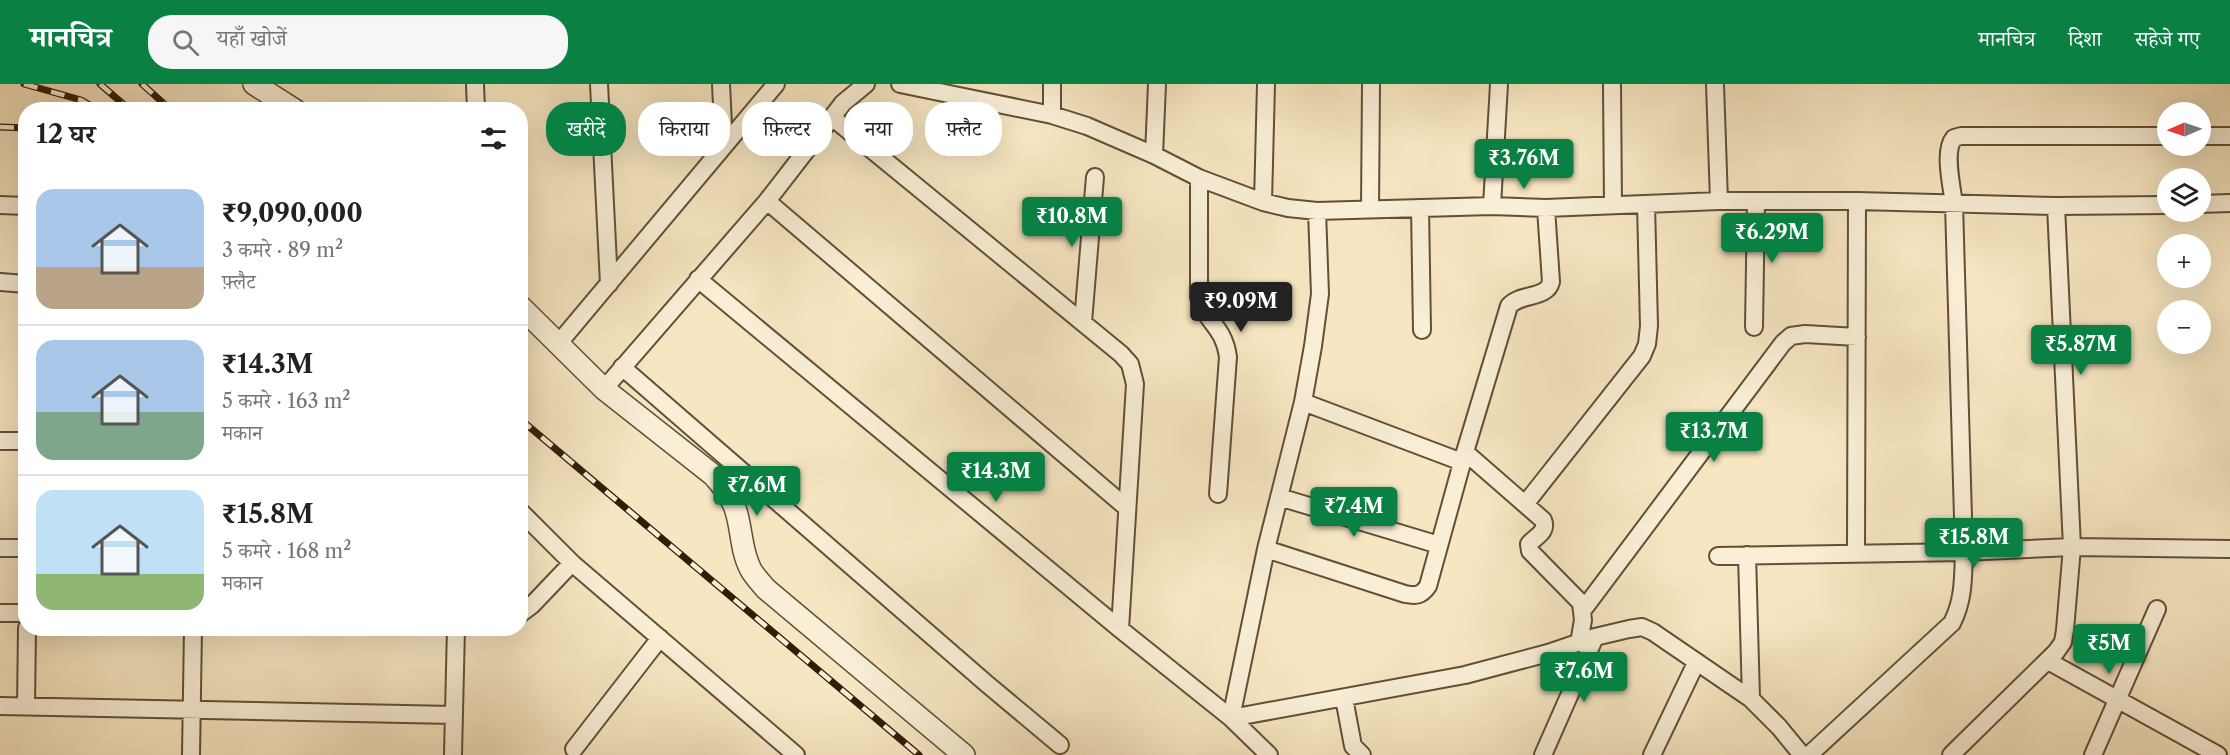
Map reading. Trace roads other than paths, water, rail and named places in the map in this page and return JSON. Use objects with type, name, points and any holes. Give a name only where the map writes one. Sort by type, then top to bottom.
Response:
[{"type":"street","points":[[254,84],[282,102]]},
{"type":"street","points":[[475,84],[476,102]]},
{"type":"street","points":[[599,84],[609,284]]},
{"type":"street","points":[[721,84],[722,102]]},
{"type":"street","points":[[730,139],[776,84]]},
{"type":"street","points":[[604,388],[767,201],[847,98],[866,84]]},
{"type":"street","points":[[900,84],[944,88],[1087,126],[1154,154],[1199,178],[1263,202],[1288,208],[1317,210],[1492,206],[1546,208],[1719,201],[1857,201],[2056,207],[2157,205]]},
{"type":"street","points":[[1052,84],[1052,115]]},
{"type":"street","points":[[1154,154],[1157,84]]},
{"type":"street","points":[[1263,202],[1266,84]]},
{"type":"street","points":[[1370,209],[1371,84]]},
{"type":"street","points":[[1492,206],[1498,84]]},
{"type":"street","points":[[1612,84],[1613,205]]},
{"type":"street","points":[[1715,84],[1719,201]]},
{"type":"street","points":[[833,118],[1130,363],[1135,384],[1120,629]]},
{"type":"street","points":[[1809,755],[1952,622],[1962,598],[1964,552],[1954,204],[1949,143],[1954,138],[2157,136]]},
{"type":"street","points":[[2211,136],[2230,136]]},
{"type":"street","points":[[558,344],[716,156]]},
{"type":"street","points":[[1083,322],[1095,177]]},
{"type":"street","points":[[1199,178],[1199,297],[1202,308],[1221,331],[1228,357],[1218,494]]},
{"type":"street","points":[[767,201],[1127,508]]},
{"type":"street","points":[[1754,327],[1756,201]]},
{"type":"street","points":[[1856,552],[1857,201]]},
{"type":"street","points":[[2211,204],[2230,203]]},
{"type":"street","points":[[1526,503],[1642,356],[1647,344],[1649,326],[1646,204]]},
{"type":"street","points":[[0,205],[18,206]]},
{"type":"street","points":[[1951,755],[2048,661],[2062,642],[2065,630],[2072,547],[2056,207]]},
{"type":"street","points":[[1420,208],[1422,330]]},
{"type":"street","points":[[1266,549],[1415,596],[1424,593],[1428,586],[1463,457],[1509,306],[1517,298],[1546,292],[1551,282],[1546,208]]},
{"type":"street","points":[[1231,718],[1266,549],[1303,402],[1320,294],[1317,210]]},
{"type":"street","points":[[698,279],[1120,629],[1231,718],[1269,755]]},
{"type":"street","points":[[0,282],[18,283]]},
{"type":"street","points":[[528,314],[604,388],[721,483],[736,511],[743,549],[751,571],[766,589],[964,755]]},
{"type":"street","points":[[1583,610],[1783,343],[1791,336],[1805,334],[1857,338]]},
{"type":"street","points":[[622,367],[1060,745]]},
{"type":"street","points":[[1303,402],[1463,457],[1540,515],[1545,525],[1544,531],[1529,544],[1530,550],[1577,597],[1583,610],[1587,640],[1543,755]]},
{"type":"street","points":[[0,441],[18,441]]},
{"type":"street","points":[[1279,497],[1439,545]]},
{"type":"street","points":[[528,519],[573,563],[796,755]]},
{"type":"street","points":[[1718,556],[1964,552],[2072,547],[2230,549]]},
{"type":"street","points":[[0,548],[18,548]]},
{"type":"street","points":[[1747,555],[1751,699]]},
{"type":"street","points":[[528,608],[573,563]]},
{"type":"street","points":[[2093,755],[2157,609]]},
{"type":"street","points":[[0,613],[18,613]]},
{"type":"street","points":[[1231,718],[1465,675],[1548,654],[1587,640],[1642,627],[1653,632],[1751,699],[1779,727],[1802,755]]},
{"type":"street","points":[[26,706],[27,636]]},
{"type":"street","points":[[191,755],[193,636]]},
{"type":"street","points":[[453,755],[456,636]]},
{"type":"street","points":[[574,749],[660,638]]},
{"type":"street","points":[[2048,661],[2218,755]]},
{"type":"street","points":[[1652,755],[1696,663]]},
{"type":"street","points":[[1344,698],[1353,746],[1362,755]]},
{"type":"street","points":[[0,706],[454,715]]},
{"type":"railway","points":[[24,84],[84,102]]},
{"type":"railway","points":[[100,84],[121,102]]},
{"type":"railway","points":[[142,84],[162,102]]},
{"type":"railway","points":[[0,127],[18,128]]},
{"type":"railway","points":[[528,426],[919,755]]}]
